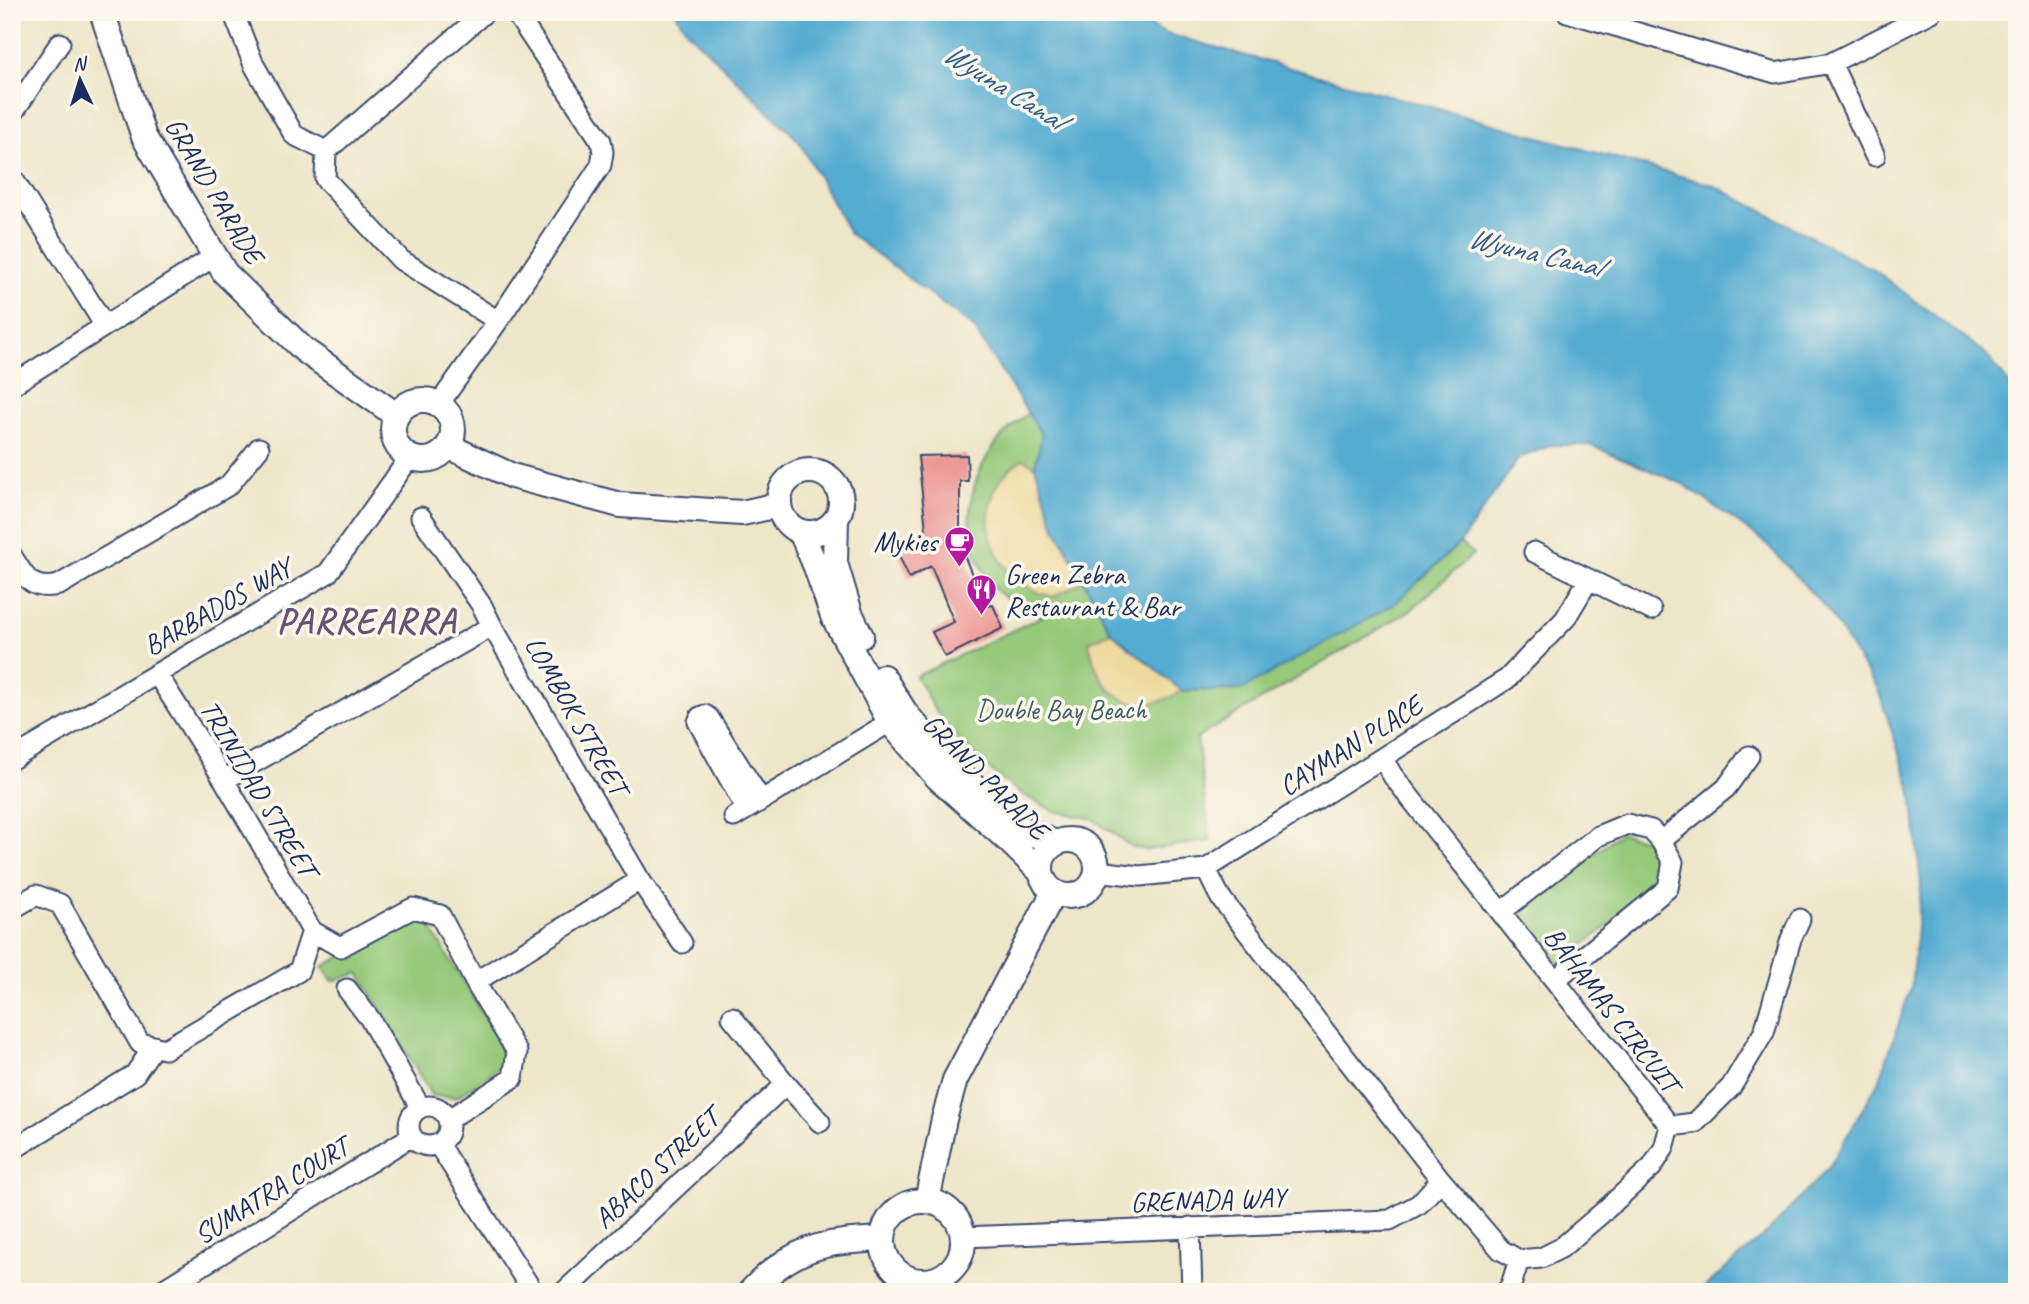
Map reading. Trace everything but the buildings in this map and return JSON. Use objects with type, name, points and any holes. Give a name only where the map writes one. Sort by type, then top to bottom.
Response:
[{"type":"street","name":"GRAND PARADE","points":[[102,12],[145,137],[225,273],[304,350],[396,415]]},
{"type":"street","points":[[233,12],[254,65],[294,135],[326,151]]},
{"type":"street","points":[[485,12],[326,151],[325,179],[401,260],[498,321]]},
{"type":"street","points":[[439,404],[498,321],[601,165],[601,141],[515,12]]},
{"type":"street","points":[[1567,12],[1775,73],[1831,63],[1932,12]]},
{"type":"street","points":[[12,114],[60,43]]},
{"type":"street","points":[[1831,63],[1874,156]]},
{"type":"street","points":[[12,177],[105,326]]},
{"type":"street","points":[[12,385],[215,256]]},
{"type":"street","points":[[430,400],[439,404],[451,419],[453,428],[448,446],[435,457],[426,460],[410,457],[401,451],[393,434],[396,415],[402,407],[411,402],[430,400]]},
{"type":"street","points":[[448,446],[512,476],[620,505],[742,513],[778,505]]},
{"type":"street","points":[[12,556],[27,581],[44,588],[59,585],[229,485],[259,449]]},
{"type":"street","name":"BARBADOS WAY","points":[[12,759],[328,573],[410,457]]},
{"type":"street","points":[[801,472],[823,473],[832,479],[841,498],[841,509],[836,519],[821,531],[811,533],[801,532],[785,522],[778,505],[784,484],[791,476],[801,472]]},
{"type":"street","name":"LOMBOK STREET","points":[[421,517],[482,606],[640,880],[682,943]]},
{"type":"street","name":"GRAND PARADE","points":[[836,519],[835,563],[850,613],[872,659],[906,714],[951,765],[1019,827],[1055,843]]},
{"type":"street","name":"GRAND PARADE","points":[[801,532],[833,616],[890,722],[937,776],[1008,840],[1047,882]]},
{"type":"street","points":[[1534,552],[1651,610]]},
{"type":"street","name":"CAYMAN PLACE","points":[[1097,871],[1140,876],[1206,869],[1507,679],[1565,619],[1589,579]]},
{"type":"street","points":[[224,780],[492,626]]},
{"type":"street","name":"TRINIDAD STREET","points":[[157,674],[224,780],[312,931]]},
{"type":"street","points":[[747,809],[890,722]]},
{"type":"street","points":[[1661,841],[1726,788],[1749,756]]},
{"type":"street","name":"BAHAMAS CIRCUIT","points":[[1382,758],[1393,776],[1658,1115],[1670,1126],[1664,1148],[1653,1167],[1602,1213],[1561,1248],[1541,1258],[1519,1260]]},
{"type":"street","points":[[1501,912],[1598,836],[1627,824],[1651,830],[1661,841],[1673,862],[1668,888],[1555,980]]},
{"type":"street","points":[[1070,839],[1085,844],[1095,856],[1097,871],[1094,880],[1081,894],[1063,896],[1047,882],[1040,863],[1048,848],[1055,843],[1070,839]]},
{"type":"street","points":[[1206,869],[1220,897],[1441,1180],[1501,1250],[1519,1260],[1506,1292]]},
{"type":"street","points":[[475,982],[640,880]]},
{"type":"street","points":[[927,1201],[944,1119],[956,1080],[1047,882]]},
{"type":"street","points":[[12,909],[36,895],[60,904],[140,1043],[165,1049],[299,971],[312,931],[340,947],[413,908],[440,915],[475,982],[517,1052],[513,1078],[449,1119]]},
{"type":"street","points":[[1670,1126],[1695,1123],[1731,1087],[1764,1032],[1791,939],[1800,919]]},
{"type":"street","points":[[347,989],[370,1019],[421,1107]]},
{"type":"street","points":[[732,1017],[820,1122]]},
{"type":"street","points":[[12,1150],[135,1074],[154,1046]]},
{"type":"street","name":"ABACO STREET","points":[[564,1292],[786,1084]]},
{"type":"street","points":[[421,1107],[438,1107],[449,1119],[448,1133],[438,1144],[424,1145],[418,1142],[409,1130],[412,1114],[421,1107]]},
{"type":"street","name":"SUMATRA COURT","points":[[159,1292],[412,1136]]},
{"type":"street","points":[[438,1144],[527,1289],[537,1285],[546,1286],[554,1292]]},
{"type":"street","name":"GRENADA WAY","points":[[963,1237],[1390,1220],[1419,1204],[1441,1180]]},
{"type":"street","points":[[914,1201],[927,1201],[941,1205],[952,1213],[960,1224],[962,1253],[954,1266],[943,1276],[911,1286],[890,1265],[884,1253],[882,1239],[885,1226],[902,1206],[914,1201]]},
{"type":"street","points":[[1189,1227],[1192,1292]]},
{"type":"street","points":[[750,1292],[777,1266],[806,1250],[838,1243],[882,1239]]},
{"type":"green space","name":"Double Bay Beach","points":[[1028,413],[1042,435],[1035,466],[1055,527],[1111,632],[1182,691],[1393,605],[1460,543],[1473,554],[1411,610],[1197,738],[1210,841],[1147,850],[1132,847],[1093,819],[1054,811],[1025,796],[997,776],[957,739],[933,707],[916,676],[1043,616],[1009,600],[992,586],[979,561],[970,529],[972,495],[984,463],[1003,435]]},
{"type":"green space","points":[[1620,833],[1646,840],[1664,863],[1664,882],[1558,965],[1520,918],[1522,913]]},
{"type":"green space","points":[[409,919],[427,922],[500,1042],[502,1065],[457,1097],[432,1096],[359,973],[333,981],[322,967]]},
{"type":"sand","points":[[1023,459],[1035,466],[1055,527],[1084,581],[1053,597],[1019,581],[996,552],[991,535],[991,501],[997,485],[1008,471]]},
{"type":"sand","points":[[1111,632],[1182,691],[1164,700],[1148,703],[1133,702],[1120,697],[1109,688],[1100,676],[1089,642]]},
{"type":"water","name":"Wyuna Canal","points":[[675,12],[1126,12],[1164,33],[1713,185],[1874,270],[1986,354],[2017,394],[2017,1292],[1699,1292],[1768,1232],[1829,1167],[1880,1079],[1911,987],[1921,887],[1912,792],[1877,687],[1829,612],[1765,542],[1683,484],[1590,445],[1552,445],[1519,458],[1460,543],[1393,605],[1241,690],[1182,691],[1111,632],[1055,527],[1035,466],[1042,435],[973,327],[849,233],[799,141],[687,31]]},
{"type":"place","name":"Mykies","points":[[960,568]]},
{"type":"place","name":"Green Zebra Restaurant & Bar","points":[[982,617]]},
{"type":"district","name":"PARREARRA","points":[[367,621]]}]
